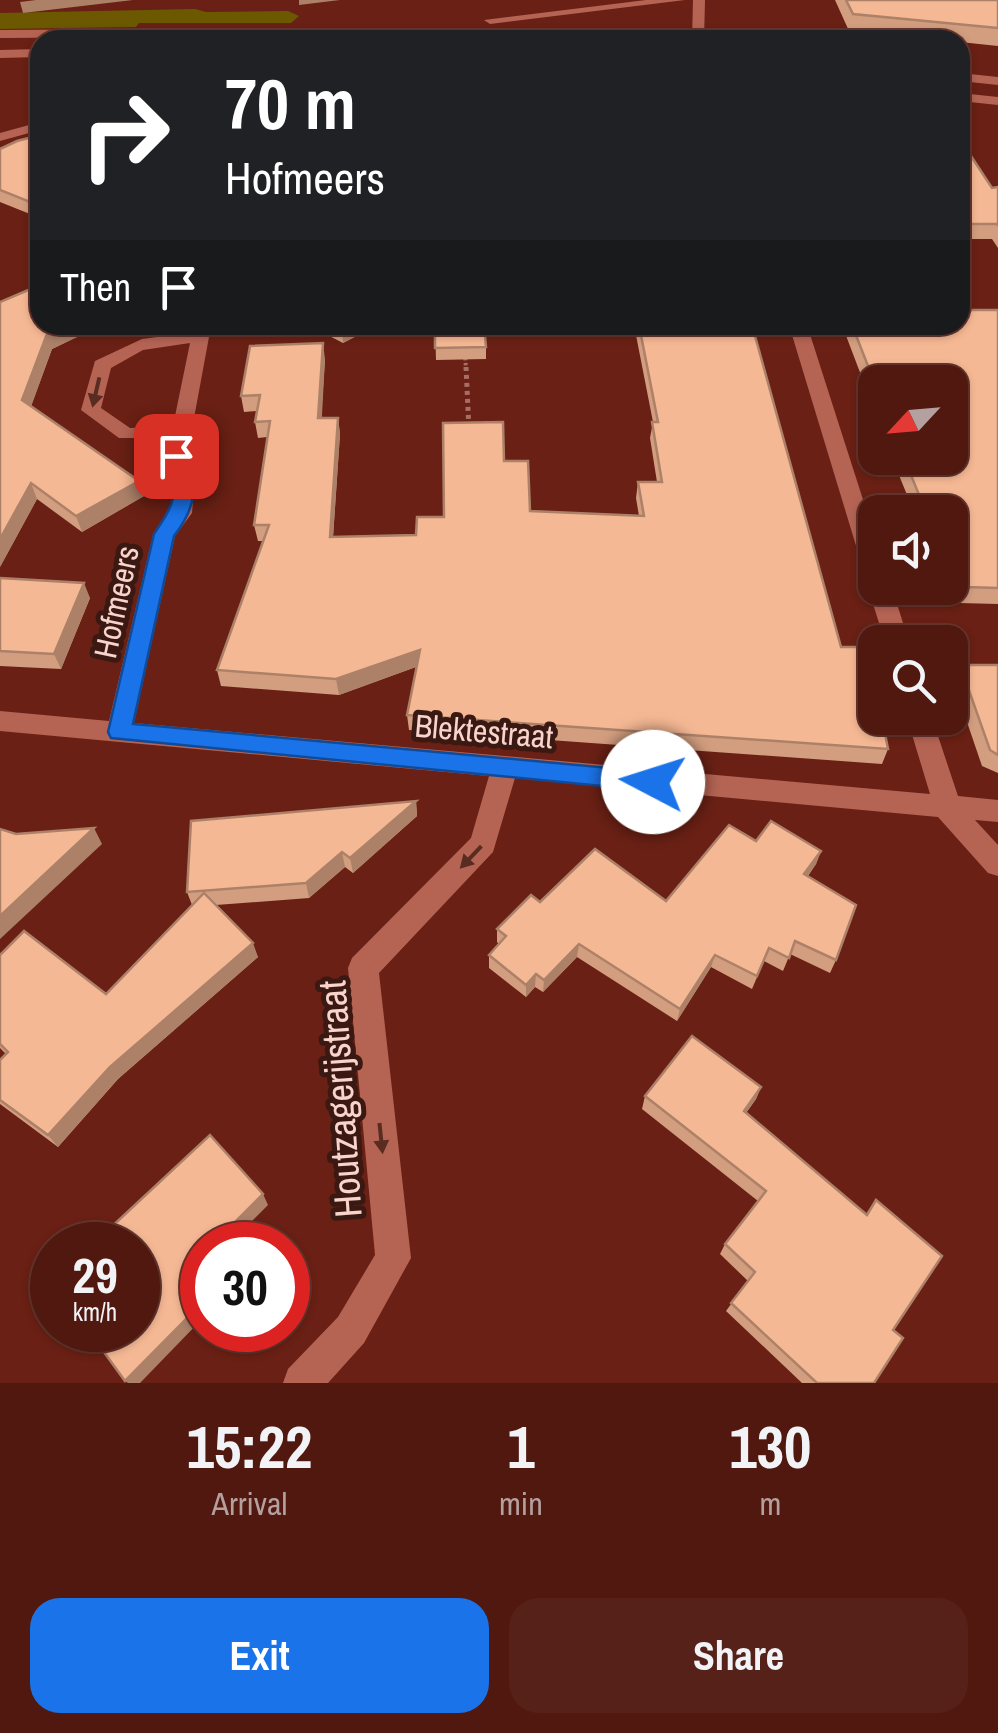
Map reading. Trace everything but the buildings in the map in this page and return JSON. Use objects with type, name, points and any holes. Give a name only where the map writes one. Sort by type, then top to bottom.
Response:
[{"type":"street","points":[[490,20],[680,0]]},
{"type":"street","points":[[698,0],[698,30]]},
{"type":"street","points":[[0,34],[30,34]]},
{"type":"street","points":[[0,54],[30,53]]},
{"type":"street","points":[[970,79],[998,81]]},
{"type":"street","points":[[970,97],[998,101]]},
{"type":"street","points":[[0,137],[30,129]]},
{"type":"street","name":"Hofmeers","points":[[181,335],[124,349],[102,365],[91,410],[126,434],[182,432]]},
{"type":"street","name":"Hofmeers","points":[[119,732],[164,534],[181,513],[186,478],[176,456],[203,335]]},
{"type":"street","points":[[801,335],[858,517]]},
{"type":"street","name":"Blektestraat","points":[[0,722],[998,811]]},
{"type":"street","points":[[925,735],[948,808],[998,864]]},
{"type":"street","name":"Houtzagerijstraat","points":[[302,1383],[351,1330],[393,1258],[363,968],[483,844],[505,768]]},
{"type":"path","points":[[465,344],[469,436]]},
{"type":"shaded area","points":[[288,11],[299,16],[291,23],[139,23],[136,27],[0,29],[0,13]]},
{"type":"route","points":[[176,456],[186,478],[181,513],[164,534],[119,732],[653,782]]}]
